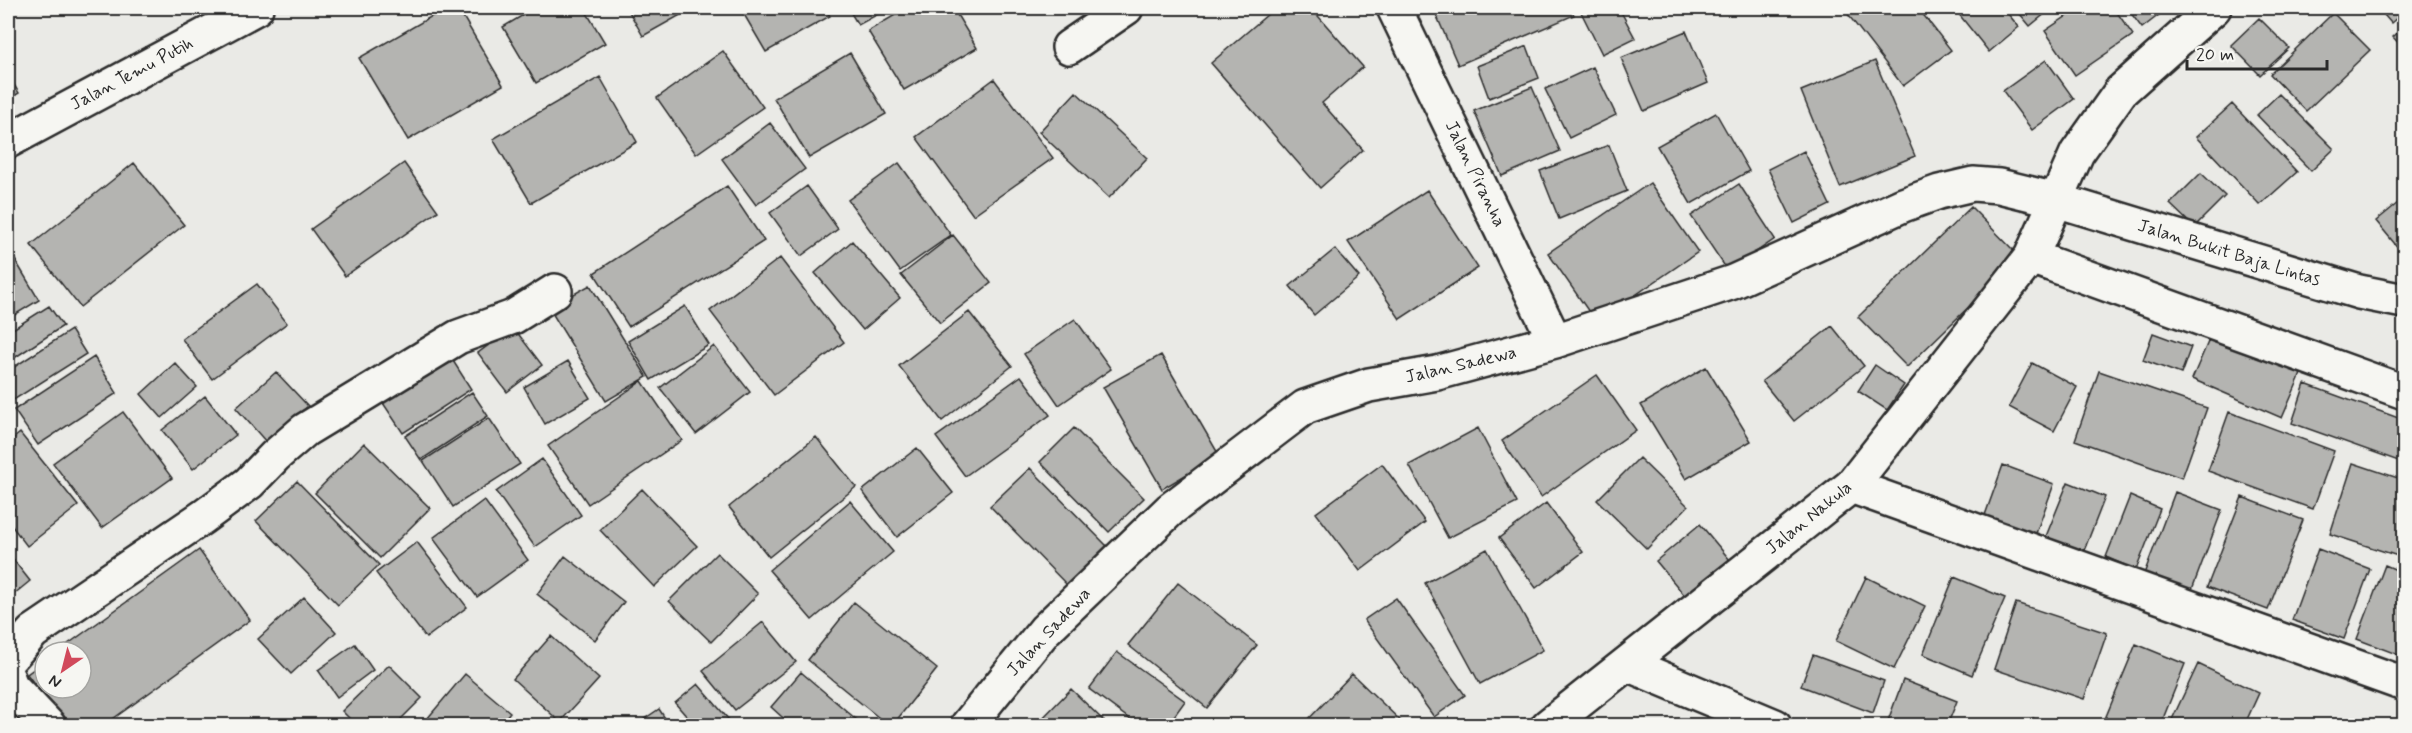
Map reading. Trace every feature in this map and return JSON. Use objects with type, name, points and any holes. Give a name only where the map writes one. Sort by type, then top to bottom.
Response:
[{"type":"street","name":"Jalan Temu Putih","points":[[8,141],[256,8]]},
{"type":"street","points":[[1069,47],[1126,8]]},
{"type":"street","name":"Jalan Piranha","points":[[1394,8],[1555,341]]},
{"type":"street","name":"Jalan Nakula","points":[[1548,726],[1851,486],[2031,257],[2077,153],[2121,91],[2214,8]]},
{"type":"street","name":"Jalan Sadewa","points":[[967,726],[1045,630],[1171,509],[1305,407],[1369,385],[1437,373],[1555,341],[1733,282],[1903,205],[1939,192],[1973,184],[1999,186],[2056,200]]},
{"type":"street","name":"Jalan Bukit Baja Lintas","points":[[2056,200],[2358,292],[2404,301]]},
{"type":"street","points":[[2031,257],[2404,392]]},
{"type":"street","points":[[8,660],[33,632],[202,518],[249,483],[305,430],[458,337],[513,317],[555,291]]},
{"type":"street","points":[[1851,486],[2404,684]]},
{"type":"street","points":[[1627,664],[1775,726]]},
{"type":"street","points":[[8,678],[11,686],[49,726]]},
{"type":"building","points":[[446,8],[458,8],[503,85],[408,140],[359,58]]},
{"type":"building","points":[[535,8],[584,8],[605,43],[536,83],[503,27]]},
{"type":"building","points":[[627,8],[693,8],[643,36]]},
{"type":"building","points":[[748,8],[825,8],[830,16],[766,52],[742,11]]},
{"type":"building","points":[[848,8],[889,8],[858,25]]},
{"type":"building","points":[[907,8],[953,8],[977,48],[904,90],[868,31]]},
{"type":"building","points":[[1275,8],[1311,8],[1363,67],[1322,103],[1363,150],[1320,188],[1211,63]]},
{"type":"building","points":[[1446,8],[1570,8],[1574,15],[1458,65],[1435,12]]},
{"type":"building","points":[[1579,8],[1619,8],[1635,38],[1602,54]]},
{"type":"building","points":[[1851,8],[1918,8],[1951,50],[1903,86],[1846,12]]},
{"type":"building","points":[[1954,8],[2003,8],[2019,27],[1989,52]]},
{"type":"building","points":[[2015,8],[2052,8],[2030,26]]},
{"type":"building","points":[[2079,8],[2114,8],[2133,35],[2075,75],[2045,31]]},
{"type":"building","points":[[2127,8],[2168,8],[2142,28]]},
{"type":"building","points":[[2378,8],[2404,8],[2404,12],[2391,23]]},
{"type":"building","points":[[2333,13],[2370,50],[2306,111],[2270,74]]},
{"type":"building","points":[[2259,18],[2289,48],[2260,75],[2231,45]]},
{"type":"building","points":[[2404,27],[2404,49],[2393,37]]},
{"type":"building","points":[[1686,31],[1708,83],[1644,111],[1621,58]]},
{"type":"building","points":[[1527,46],[1539,78],[1489,98],[1477,66]]},
{"type":"building","points":[[723,51],[763,107],[696,154],[657,98]]},
{"type":"building","points":[[850,53],[886,114],[809,158],[774,98]]},
{"type":"building","points":[[2046,60],[2074,99],[2032,130],[2003,91]]},
{"type":"building","points":[[1875,61],[1915,156],[1840,187],[1801,91]]},
{"type":"building","points":[[1593,67],[1616,115],[1569,138],[1545,89]]},
{"type":"building","points":[[8,75],[19,93],[8,100]]},
{"type":"building","points":[[600,77],[637,142],[531,203],[493,139]]},
{"type":"building","points":[[994,79],[1053,158],[973,215],[916,137]]},
{"type":"building","points":[[1532,87],[1560,151],[1502,176],[1474,111]]},
{"type":"building","points":[[1076,92],[1147,158],[1109,198],[1039,132]]},
{"type":"building","points":[[2279,94],[2334,149],[2311,171],[2257,115]]},
{"type":"building","points":[[2232,104],[2297,172],[2260,205],[2196,137]]},
{"type":"building","points":[[1716,113],[1749,171],[1691,204],[1657,146]]},
{"type":"building","points":[[770,123],[805,169],[756,205],[722,159]]},
{"type":"building","points":[[1609,145],[1627,191],[1559,219],[1540,171]]},
{"type":"building","points":[[1804,151],[1830,205],[1794,223],[1768,169]]},
{"type":"building","points":[[134,163],[184,225],[80,307],[31,245]]},
{"type":"building","points":[[404,163],[438,211],[345,276],[311,229]]},
{"type":"building","points":[[899,163],[951,235],[900,271],[848,200]]},
{"type":"building","points":[[2201,173],[2225,196],[2194,227],[2170,204]]},
{"type":"building","points":[[1650,183],[1698,252],[1596,322],[1548,253]]},
{"type":"building","points":[[1739,184],[1775,239],[1728,271],[1691,216]]},
{"type":"building","points":[[727,186],[764,241],[629,327],[594,273]]},
{"type":"building","points":[[807,186],[838,229],[801,256],[770,213]]},
{"type":"building","points":[[1427,190],[1478,268],[1400,319],[1348,242]]},
{"type":"building","points":[[2404,198],[2404,255],[2376,221]]},
{"type":"building","points":[[1971,207],[2020,257],[1907,367],[1858,317]]},
{"type":"building","points":[[953,235],[991,283],[940,323],[901,275]]},
{"type":"building","points":[[852,241],[900,298],[863,330],[815,273]]},
{"type":"building","points":[[8,248],[39,300],[8,319]]},
{"type":"building","points":[[1335,249],[1359,277],[1314,315],[1290,286]]},
{"type":"building","points":[[780,258],[844,342],[774,395],[710,311]]},
{"type":"building","points":[[257,284],[287,323],[212,379],[182,339]]},
{"type":"building","points":[[590,285],[647,377],[606,401],[549,308]]},
{"type":"building","points":[[49,306],[63,326],[8,362],[8,332]]},
{"type":"building","points":[[685,306],[709,345],[651,380],[628,341]]},
{"type":"building","points":[[969,312],[1012,366],[942,421],[899,366]]},
{"type":"building","points":[[1075,319],[1111,369],[1059,405],[1024,354]]},
{"type":"building","points":[[1832,326],[1864,366],[1794,421],[1762,381]]},
{"type":"building","points":[[513,327],[542,365],[507,392],[478,353]]},
{"type":"building","points":[[71,330],[86,354],[12,401],[8,394],[8,371]]},
{"type":"building","points":[[2153,333],[2191,347],[2181,374],[2143,360]]},
{"type":"building","points":[[2211,335],[2301,374],[2282,418],[2192,379]]},
{"type":"building","points":[[714,346],[750,392],[696,434],[660,388]]},
{"type":"building","points":[[448,353],[471,389],[403,433],[379,397]]},
{"type":"building","points":[[1161,355],[1219,455],[1162,489],[1103,387]]},
{"type":"building","points":[[94,357],[117,393],[38,445],[14,410]]},
{"type":"building","points":[[568,361],[590,398],[545,424],[524,387]]},
{"type":"building","points":[[175,363],[197,387],[162,418],[141,394]]},
{"type":"building","points":[[2032,363],[2077,387],[2054,431],[2009,407]]},
{"type":"building","points":[[1875,365],[1904,385],[1887,410],[1858,391]]},
{"type":"building","points":[[1706,367],[1751,441],[1686,479],[1641,405]]},
{"type":"building","points":[[2099,371],[2207,408],[2182,478],[2075,440]]},
{"type":"building","points":[[276,372],[308,406],[267,443],[236,408]]},
{"type":"building","points":[[1597,375],[1636,430],[1541,497],[1502,441]]},
{"type":"building","points":[[1021,376],[1050,415],[965,476],[936,437]]},
{"type":"building","points":[[642,381],[682,440],[588,504],[548,446]]},
{"type":"building","points":[[2305,384],[2404,420],[2404,463],[2292,423]]},
{"type":"building","points":[[472,392],[488,416],[421,460],[405,436]]},
{"type":"building","points":[[205,396],[236,435],[193,469],[162,430]]},
{"type":"building","points":[[123,412],[172,478],[102,528],[53,463]]},
{"type":"building","points":[[2229,412],[2334,451],[2313,509],[2208,471]]},
{"type":"building","points":[[489,418],[520,464],[453,507],[423,461]]},
{"type":"building","points":[[1074,428],[1144,498],[1109,532],[1040,462]]},
{"type":"building","points":[[1478,428],[1517,503],[1448,538],[1409,465]]},
{"type":"building","points":[[20,433],[78,506],[27,546],[8,521],[8,443]]},
{"type":"building","points":[[816,437],[856,487],[769,557],[729,507]]},
{"type":"building","points":[[364,443],[430,508],[380,558],[315,493]]},
{"type":"building","points":[[917,448],[953,493],[897,537],[862,491]]},
{"type":"building","points":[[1639,458],[1688,506],[1647,549],[1597,500]]},
{"type":"building","points":[[542,459],[581,515],[535,547],[496,492]]},
{"type":"building","points":[[2353,463],[2404,480],[2404,558],[2330,534]]},
{"type":"building","points":[[1382,464],[1425,522],[1360,571],[1316,513]]},
{"type":"building","points":[[2003,465],[2054,484],[2031,547],[1980,529]]},
{"type":"building","points":[[1030,468],[1107,546],[1067,585],[990,506]]},
{"type":"building","points":[[297,481],[379,565],[338,605],[256,521]]},
{"type":"building","points":[[2068,482],[2105,497],[2078,566],[2040,551]]},
{"type":"building","points":[[642,489],[697,546],[654,587],[600,530]]},
{"type":"building","points":[[2175,492],[2222,510],[2191,592],[2144,574]]},
{"type":"building","points":[[2130,496],[2160,509],[2136,570],[2106,557]]},
{"type":"building","points":[[2242,497],[2303,520],[2268,610],[2207,587]]},
{"type":"building","points":[[484,500],[528,560],[477,597],[433,538]]},
{"type":"building","points":[[850,501],[893,552],[812,620],[769,570]]},
{"type":"building","points":[[1546,503],[1583,552],[1536,588],[1499,538]]},
{"type":"building","points":[[1700,524],[1730,560],[1686,597],[1656,561]]},
{"type":"building","points":[[417,542],[467,607],[426,638],[376,573]]},
{"type":"building","points":[[1487,549],[1543,650],[1480,684],[1425,583]]},
{"type":"building","points":[[2318,549],[2370,569],[2344,639],[2292,620]]},
{"type":"building","points":[[199,550],[250,620],[103,726],[65,726],[46,700],[93,700],[93,640],[74,640]]},
{"type":"building","points":[[8,553],[30,581],[8,599]]},
{"type":"building","points":[[717,553],[758,594],[711,642],[669,601]]},
{"type":"building","points":[[565,556],[624,602],[595,640],[537,594]]},
{"type":"building","points":[[2385,565],[2404,573],[2404,657],[2357,639]]},
{"type":"building","points":[[1866,577],[1925,606],[1894,669],[1836,641]]},
{"type":"building","points":[[1954,577],[2005,598],[1972,675],[1923,654]]},
{"type":"building","points":[[1178,583],[1257,645],[1207,708],[1128,645]]},
{"type":"building","points":[[304,597],[336,632],[291,674],[258,639]]},
{"type":"building","points":[[1396,598],[1465,695],[1434,717],[1364,620]]},
{"type":"building","points":[[854,602],[937,669],[892,726],[889,726],[808,660]]},
{"type":"building","points":[[2016,603],[2107,633],[2084,699],[1994,669]]},
{"type":"building","points":[[763,622],[796,662],[735,710],[703,671]]},
{"type":"building","points":[[551,636],[599,679],[560,722],[513,679]]},
{"type":"building","points":[[355,644],[373,670],[337,697],[318,670]]},
{"type":"building","points":[[2136,644],[2185,664],[2160,726],[2102,726]]},
{"type":"building","points":[[1117,652],[1185,701],[1167,726],[1139,726],[1089,689]]},
{"type":"building","points":[[1813,655],[1884,681],[1873,713],[1801,686]]},
{"type":"building","points":[[2198,664],[2259,693],[2244,726],[2169,726]]},
{"type":"building","points":[[389,665],[422,698],[394,726],[357,726],[342,711]]},
{"type":"building","points":[[33,670],[33,682],[27,674]]},
{"type":"building","points":[[801,672],[864,726],[792,726],[771,707]]},
{"type":"building","points":[[465,674],[510,712],[499,726],[421,726]]},
{"type":"building","points":[[1352,674],[1406,726],[1302,726]]},
{"type":"building","points":[[1903,680],[1957,701],[1947,726],[1886,726]]},
{"type":"building","points":[[698,684],[729,720],[722,726],[695,726],[675,703]]},
{"type":"building","points":[[1071,689],[1109,726],[1035,726]]},
{"type":"building","points":[[659,709],[670,726],[634,726]]},
{"type":"building","points":[[2033,718],[2049,726],[2030,726]]}]
